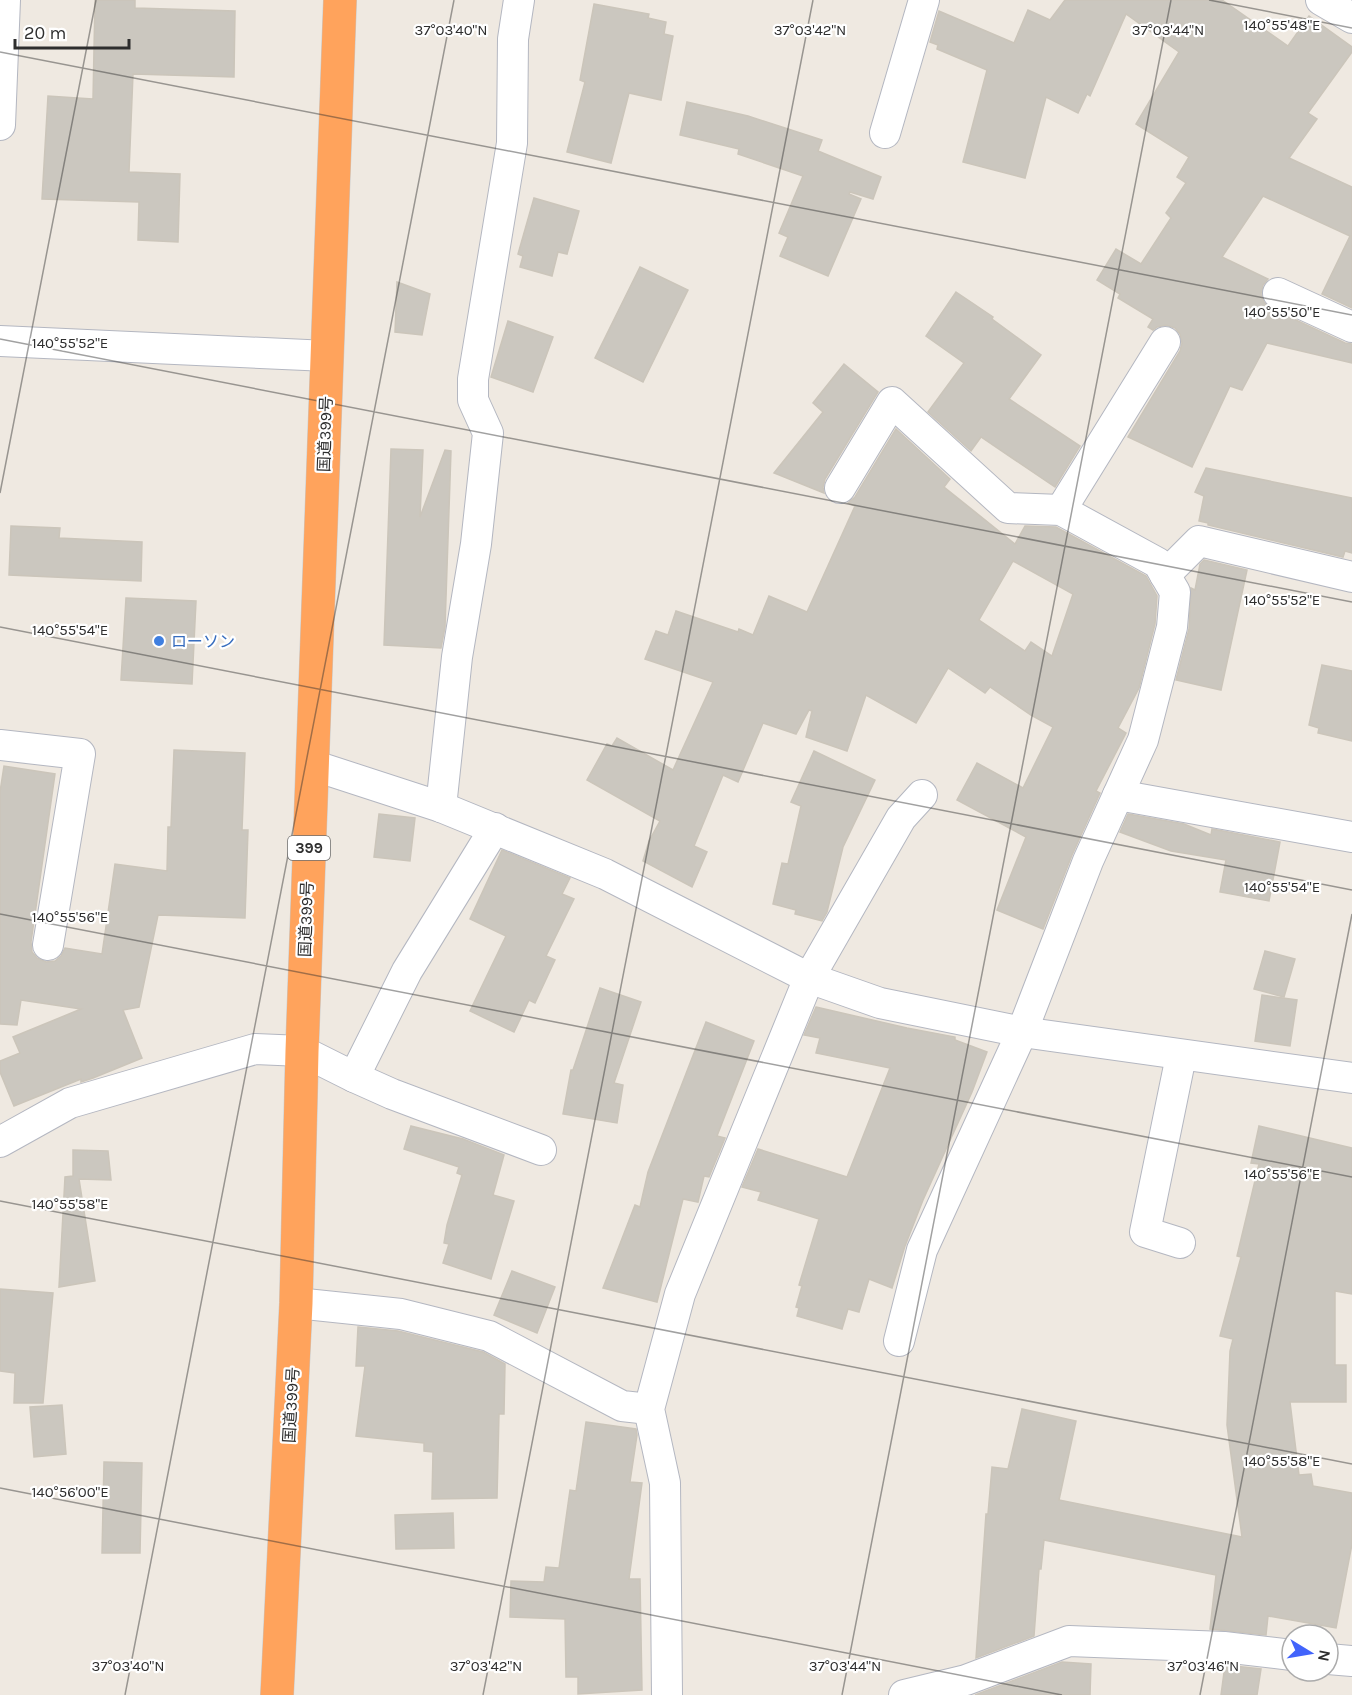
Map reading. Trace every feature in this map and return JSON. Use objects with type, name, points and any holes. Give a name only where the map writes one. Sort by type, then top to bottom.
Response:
[{"type":"highway","name":"国道399号","points":[[277,1695],[296,1303],[302,1051],[340,0]]},
{"type":"street","points":[[0,125],[5,0]]},
{"type":"street","points":[[441,807],[457,657],[476,544],[488,433],[473,400],[473,379],[512,143],[513,39],[519,0]]},
{"type":"street","points":[[885,133],[924,0]]},
{"type":"street","points":[[1321,0],[1352,18]]},
{"type":"street","points":[[1278,293],[1352,327]]},
{"type":"street","points":[[0,341],[328,356]]},
{"type":"street","points":[[1061,510],[1165,342]]},
{"type":"street","points":[[840,488],[892,402],[1008,508],[1061,510],[1158,563],[1175,592],[1172,627],[1143,740],[1088,861],[1022,1032],[922,1250],[899,1341]]},
{"type":"street","points":[[1165,575],[1199,541],[1352,577]]},
{"type":"street","points":[[0,745],[80,754],[48,945]]},
{"type":"street","points":[[312,765],[441,807],[605,874],[809,978],[880,1003],[1022,1032],[1181,1056],[1352,1078]]},
{"type":"street","points":[[667,1695],[665,1483],[649,1409],[680,1294],[809,978],[901,818],[922,795]]},
{"type":"street","points":[[1119,795],[1352,837]]},
{"type":"street","points":[[354,1077],[407,971],[495,828]]},
{"type":"street","points":[[0,1142],[70,1103],[255,1049],[302,1051],[392,1094],[541,1150]]},
{"type":"street","points":[[1180,1243],[1145,1232],[1181,1056]]},
{"type":"street","points":[[296,1303],[401,1314],[489,1336],[622,1406],[649,1409]]},
{"type":"street","points":[[904,1695],[966,1680],[1070,1641],[1224,1647],[1280,1654]]},
{"type":"building","points":[[95,0],[135,0],[135,8],[235,11],[234,77],[133,74],[129,172],[180,174],[178,242],[138,240],[139,202],[42,199],[48,96],[93,99]]},
{"type":"building","points":[[1065,0],[1222,0],[1288,46],[1309,16],[1352,47],[1352,52],[1308,113],[1317,119],[1289,158],[1352,187],[1352,308],[1322,294],[1350,236],[1263,196],[1222,257],[1268,279],[1263,285],[1261,294],[1264,302],[1270,308],[1345,343],[1352,344],[1352,363],[1267,343],[1242,390],[1230,386],[1192,467],[1128,437],[1180,351],[1182,343],[1180,334],[1175,328],[1166,325],[1153,330],[1148,327],[1153,319],[1118,298],[1120,294],[1097,280],[1116,249],[1141,264],[1171,218],[1166,213],[1186,183],[1177,177],[1189,157],[1136,124],[1179,52],[1126,14],[1090,96],[1087,94],[1078,113],[1046,97],[1025,178],[963,162],[987,70],[937,49],[938,45],[930,42],[939,11],[1014,43],[1028,10],[1050,20]]},
{"type":"building","points":[[594,4],[649,14],[648,18],[666,22],[664,34],[673,36],[661,100],[629,93],[611,163],[567,152],[585,82],[580,80]]},
{"type":"building","points":[[687,102],[748,116],[822,140],[818,151],[881,177],[873,199],[850,192],[849,194],[861,199],[828,276],[780,256],[788,237],[779,233],[803,176],[738,154],[739,149],[680,135]]},
{"type":"building","points":[[534,198],[579,211],[567,254],[558,252],[552,276],[520,267],[523,256],[518,254]]},
{"type":"building","points":[[640,267],[688,290],[643,382],[595,358]]},
{"type":"building","points":[[397,282],[430,294],[422,335],[395,332]]},
{"type":"building","points":[[956,292],[993,317],[992,319],[1041,355],[1009,399],[1080,446],[1055,487],[981,437],[971,451],[928,412],[964,363],[926,336]]},
{"type":"building","points":[[508,321],[553,337],[533,392],[491,377]]},
{"type":"building","points":[[844,364],[878,392],[825,479],[824,493],[774,473],[823,412],[813,403]]},
{"type":"building","points":[[896,429],[950,479],[944,487],[1015,544],[1025,526],[1056,527],[1146,576],[1157,596],[1155,624],[1139,688],[1118,728],[1126,733],[1096,791],[1100,793],[1072,855],[1043,929],[997,910],[1026,837],[957,800],[977,763],[1023,788],[1053,727],[990,687],[985,693],[948,668],[916,723],[866,695],[847,751],[806,737],[812,711],[809,710],[796,734],[763,723],[738,782],[723,775],[694,846],[707,852],[692,887],[643,861],[649,841],[660,821],[587,780],[607,744],[612,746],[617,738],[673,770],[713,682],[645,659],[656,631],[668,635],[676,611],[753,635],[769,596],[807,612],[855,506],[848,503],[855,497]],"holes":[[[1013,561],[1073,594],[1052,656],[1031,642],[1025,651],[979,620]]]},
{"type":"building","points":[[391,449],[423,450],[420,517],[445,450],[451,451],[445,627],[441,648],[384,645]]},
{"type":"building","points":[[1206,468],[1352,498],[1352,553],[1345,551],[1343,557],[1199,521],[1204,496],[1195,492]]},
{"type":"building","points":[[11,526],[60,528],[59,538],[142,542],[141,581],[9,575]]},
{"type":"building","points":[[1204,560],[1247,570],[1221,690],[1176,680],[1189,629],[1191,588],[1195,590],[1200,564]]},
{"type":"building","name":"ローソン","points":[[126,598],[196,601],[192,684],[121,680]]},
{"type":"building","points":[[1322,665],[1352,671],[1352,741],[1318,733],[1319,728],[1309,725]]},
{"type":"building","points":[[174,750],[245,753],[242,830],[248,830],[245,918],[158,915],[139,1007],[123,1010],[142,1058],[14,1106],[0,1072],[0,1061],[20,1053],[13,1037],[81,1009],[21,1000],[17,1025],[0,1024],[0,792],[4,766],[55,774],[31,942],[32,952],[37,958],[46,962],[55,961],[65,948],[102,954],[115,864],[167,871]]},
{"type":"building","points":[[814,751],[875,780],[843,847],[827,912],[822,921],[795,914],[796,910],[773,904],[782,863],[788,864],[801,806],[791,802]]},
{"type":"building","points":[[379,814],[415,818],[410,861],[374,857]]},
{"type":"building","points":[[1128,814],[1184,824],[1211,835],[1212,829],[1280,842],[1269,901],[1220,892],[1226,860],[1171,851],[1120,832]]},
{"type":"building","points":[[502,850],[570,878],[562,894],[574,899],[546,956],[555,960],[535,1003],[529,1000],[514,1032],[470,1011],[506,936],[470,919]]},
{"type":"building","points":[[1265,951],[1295,959],[1284,997],[1254,989]]},
{"type":"building","points":[[600,988],[641,1002],[614,1083],[623,1085],[617,1123],[563,1114],[571,1070],[573,1070]]},
{"type":"building","points":[[1262,995],[1297,1000],[1290,1046],[1255,1041]]},
{"type":"building","points":[[816,1007],[955,1037],[955,1040],[987,1052],[972,1092],[923,1200],[892,1288],[869,1279],[859,1312],[848,1309],[842,1329],[797,1316],[799,1308],[796,1307],[802,1286],[799,1285],[819,1219],[758,1200],[761,1192],[742,1187],[758,1149],[847,1177],[890,1068],[816,1053],[820,1038],[804,1035]]},
{"type":"building","points":[[706,1022],[754,1041],[717,1136],[725,1138],[709,1177],[704,1176],[698,1202],[683,1199],[657,1302],[603,1288],[635,1205],[640,1207],[648,1172]]},
{"type":"building","points":[[411,1126],[463,1139],[504,1155],[493,1195],[514,1201],[491,1279],[443,1263],[449,1244],[444,1243],[447,1225],[462,1175],[457,1173],[459,1167],[404,1149]]},
{"type":"building","points":[[1259,1126],[1352,1148],[1352,1294],[1335,1291],[1335,1365],[1346,1365],[1346,1402],[1290,1402],[1299,1475],[1311,1474],[1313,1486],[1352,1493],[1352,1544],[1337,1623],[1308,1623],[1268,1616],[1266,1635],[1210,1629],[1216,1575],[1044,1540],[1041,1569],[1039,1569],[1034,1636],[976,1658],[986,1514],[988,1514],[992,1467],[1008,1469],[1022,1409],[1076,1421],[1059,1500],[1242,1537],[1227,1425],[1230,1351],[1233,1339],[1220,1336],[1241,1257],[1237,1256],[1259,1164],[1251,1163]]},
{"type":"building","points":[[73,1150],[108,1151],[111,1180],[79,1179],[95,1281],[59,1287],[65,1177],[73,1176]]},
{"type":"building","points":[[512,1271],[555,1287],[537,1333],[494,1315]]},
{"type":"building","points":[[0,1289],[53,1293],[43,1403],[14,1403],[15,1373],[0,1371]]},
{"type":"building","points":[[358,1327],[398,1331],[483,1352],[505,1364],[504,1414],[499,1414],[497,1498],[432,1499],[433,1452],[424,1451],[424,1443],[356,1436],[365,1366],[356,1366]]},
{"type":"building","points":[[62,1405],[66,1454],[34,1457],[30,1407]]},
{"type":"building","points":[[586,1422],[636,1429],[630,1482],[642,1483],[629,1579],[640,1579],[642,1690],[578,1694],[578,1677],[566,1677],[565,1619],[510,1617],[511,1581],[544,1582],[546,1567],[559,1568],[570,1490],[576,1491]]},
{"type":"building","points":[[104,1462],[142,1463],[140,1553],[102,1553]]},
{"type":"building","points":[[453,1513],[454,1548],[396,1549],[395,1515]]},
{"type":"building","points":[[1062,1662],[1091,1664],[1090,1695],[975,1695]]},
{"type":"building","points":[[1225,1665],[1261,1669],[1257,1695],[1221,1695]]},
{"type":"place","name":"ローソン","points":[[159,641]]}]
